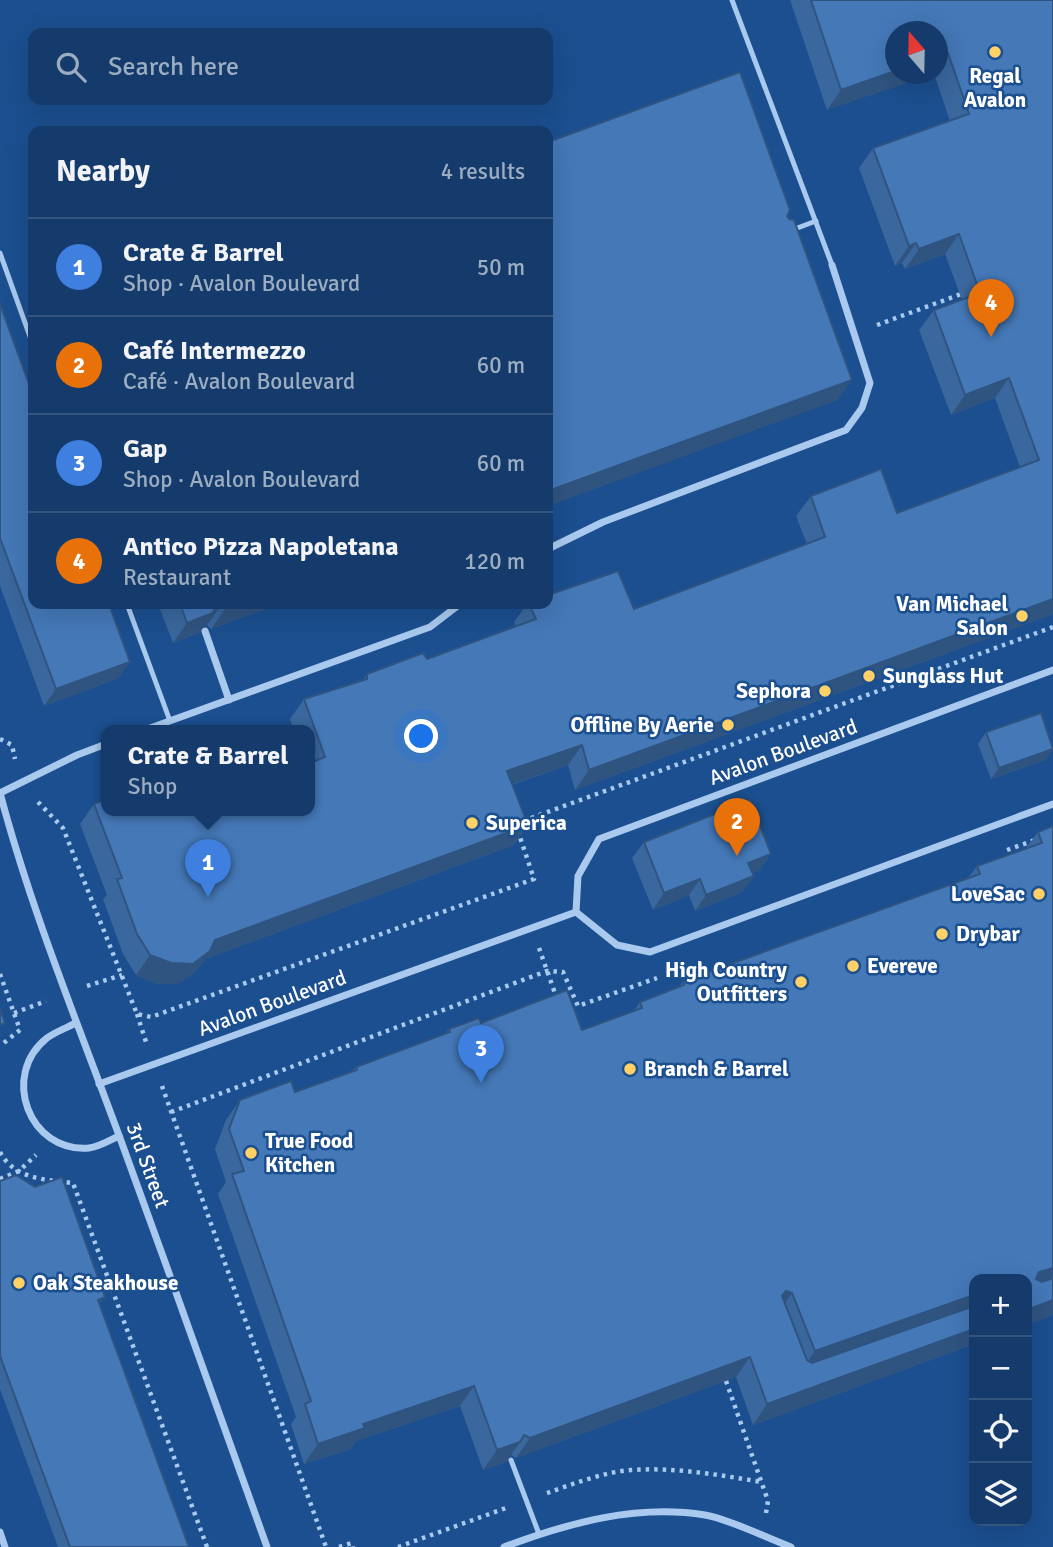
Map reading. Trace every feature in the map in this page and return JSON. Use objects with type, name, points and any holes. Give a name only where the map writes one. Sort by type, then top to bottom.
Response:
[{"type":"street","points":[[553,547],[603,522],[846,430],[862,408],[870,383],[832,265]]},
{"type":"street","points":[[159,725],[430,627],[453,609]]},
{"type":"street","points":[[205,631],[229,700]]},
{"type":"street","name":"Avalon Boulevard","points":[[99,1084],[576,912],[578,876],[598,839],[1053,670]]},
{"type":"street","points":[[0,793],[76,755],[101,746]]},
{"type":"street","name":"3rd Street","points":[[0,793],[10,834],[76,1023],[267,1547]]},
{"type":"street","points":[[576,912],[617,946],[650,951],[1053,804]]},
{"type":"street","points":[[76,1023],[47,1037],[33,1052],[24,1070],[22,1090],[26,1110],[37,1127],[52,1140],[71,1147],[91,1148],[119,1136]]},
{"type":"street","points":[[504,1547],[540,1534],[632,1512],[706,1516],[791,1547]]},
{"type":"street","points":[[0,1532],[5,1547]]},
{"type":"lane","points":[[732,0],[832,265]]},
{"type":"lane","points":[[791,230],[816,221]]},
{"type":"lane","points":[[0,253],[28,331]]},
{"type":"lane","points":[[130,609],[170,721]]},
{"type":"lane","points":[[511,1460],[540,1534]]},
{"type":"path","points":[[856,333],[967,292]]},
{"type":"path","points":[[137,1014],[151,1017],[534,879],[516,824],[1053,627]]},
{"type":"path","points":[[0,739],[12,745],[20,783],[63,828],[137,1014],[326,1547]]},
{"type":"path","points":[[1002,852],[1040,838]]},
{"type":"path","points":[[532,927],[560,1008]]},
{"type":"path","points":[[171,1112],[547,971],[563,972],[578,1006],[668,973]]},
{"type":"path","points":[[0,974],[20,1030],[0,1046]]},
{"type":"path","points":[[0,1179],[19,1171],[52,1140]]},
{"type":"path","points":[[0,1152],[4,1160],[24,1175],[73,1183],[207,1547]]},
{"type":"path","points":[[726,1381],[768,1500],[761,1535]]},
{"type":"path","points":[[398,1547],[573,1484],[629,1470],[671,1470],[762,1482]]},
{"type":"path","points":[[340,1547],[352,1543],[354,1547]]},
{"type":"building","points":[[811,0],[1053,0],[1053,599],[589,770],[582,745],[507,771],[528,825],[215,940],[210,951],[193,964],[171,963],[150,955],[137,934],[117,879],[122,878],[94,804],[101,801],[101,816],[315,816],[315,761],[325,757],[304,699],[367,679],[367,674],[423,653],[427,659],[536,619],[531,609],[553,609],[553,593],[618,571],[634,609],[825,537],[811,496],[881,469],[897,513],[1039,460],[1009,378],[965,395],[934,310],[980,293],[959,234],[919,249],[916,243],[909,246],[873,148],[969,114],[948,53],[948,21],[885,21],[885,75],[841,90]]},
{"type":"building","points":[[740,72],[790,210],[787,216],[794,220],[852,380],[553,489],[553,140]]},
{"type":"building","points":[[0,304],[28,381],[28,609],[111,609],[130,662],[56,689],[0,538]]},
{"type":"building","points":[[182,609],[214,609],[213,613],[187,623]]},
{"type":"building","points":[[1041,713],[1053,749],[999,768],[986,732]]},
{"type":"building","points":[[750,800],[771,854],[748,863],[754,876],[706,895],[700,879],[664,893],[644,842]]},
{"type":"building","points":[[1053,826],[1053,1268],[1039,1272],[1036,1279],[1042,1282],[1053,1278],[1053,1300],[1032,1308],[1032,1274],[969,1274],[969,1297],[815,1351],[792,1293],[786,1291],[782,1296],[807,1360],[812,1363],[969,1308],[969,1331],[767,1404],[750,1357],[530,1438],[524,1435],[520,1442],[497,1450],[474,1386],[363,1424],[365,1428],[318,1444],[305,1404],[311,1401],[232,1174],[244,1171],[229,1129],[240,1100],[291,1081],[295,1092],[450,1032],[449,1029],[479,1018],[481,1023],[567,990],[582,1030],[642,1008],[640,1002],[684,985],[683,981],[980,874],[977,866],[1042,843],[1038,832]]},
{"type":"building","points":[[0,1008],[5,1023],[0,1025]]},
{"type":"building","points":[[16,1175],[35,1187],[62,1177],[105,1297],[98,1300],[189,1547],[70,1547],[0,1356],[0,1181]]},
{"type":"place","name":"Regal Avalon","points":[[995,52]]},
{"type":"place","name":"Antico Pizza Napoletana","points":[[991,337]]},
{"type":"place","name":"Van Michael Salon","points":[[1022,616]]},
{"type":"place","name":"Sunglass Hut","points":[[869,676]]},
{"type":"place","name":"Sephora","points":[[825,691]]},
{"type":"place","name":"Offline By Aerie","points":[[728,725]]},
{"type":"place","name":"Superica","points":[[472,823]]},
{"type":"place","name":"Café Intermezzo","points":[[737,856]]},
{"type":"place","name":"LoveSac","points":[[1039,894]]},
{"type":"place","name":"Crate & Barrel","points":[[208,897]]},
{"type":"place","name":"Drybar","points":[[942,934]]},
{"type":"place","name":"Evereve","points":[[853,966]]},
{"type":"place","name":"High Country Outfitters","points":[[801,982]]},
{"type":"place","name":"Branch & Barrel","points":[[630,1069]]},
{"type":"place","name":"Gap","points":[[481,1083]]},
{"type":"place","name":"True Food Kitchen","points":[[251,1153]]},
{"type":"place","name":"Oak Steakhouse","points":[[19,1283]]}]
